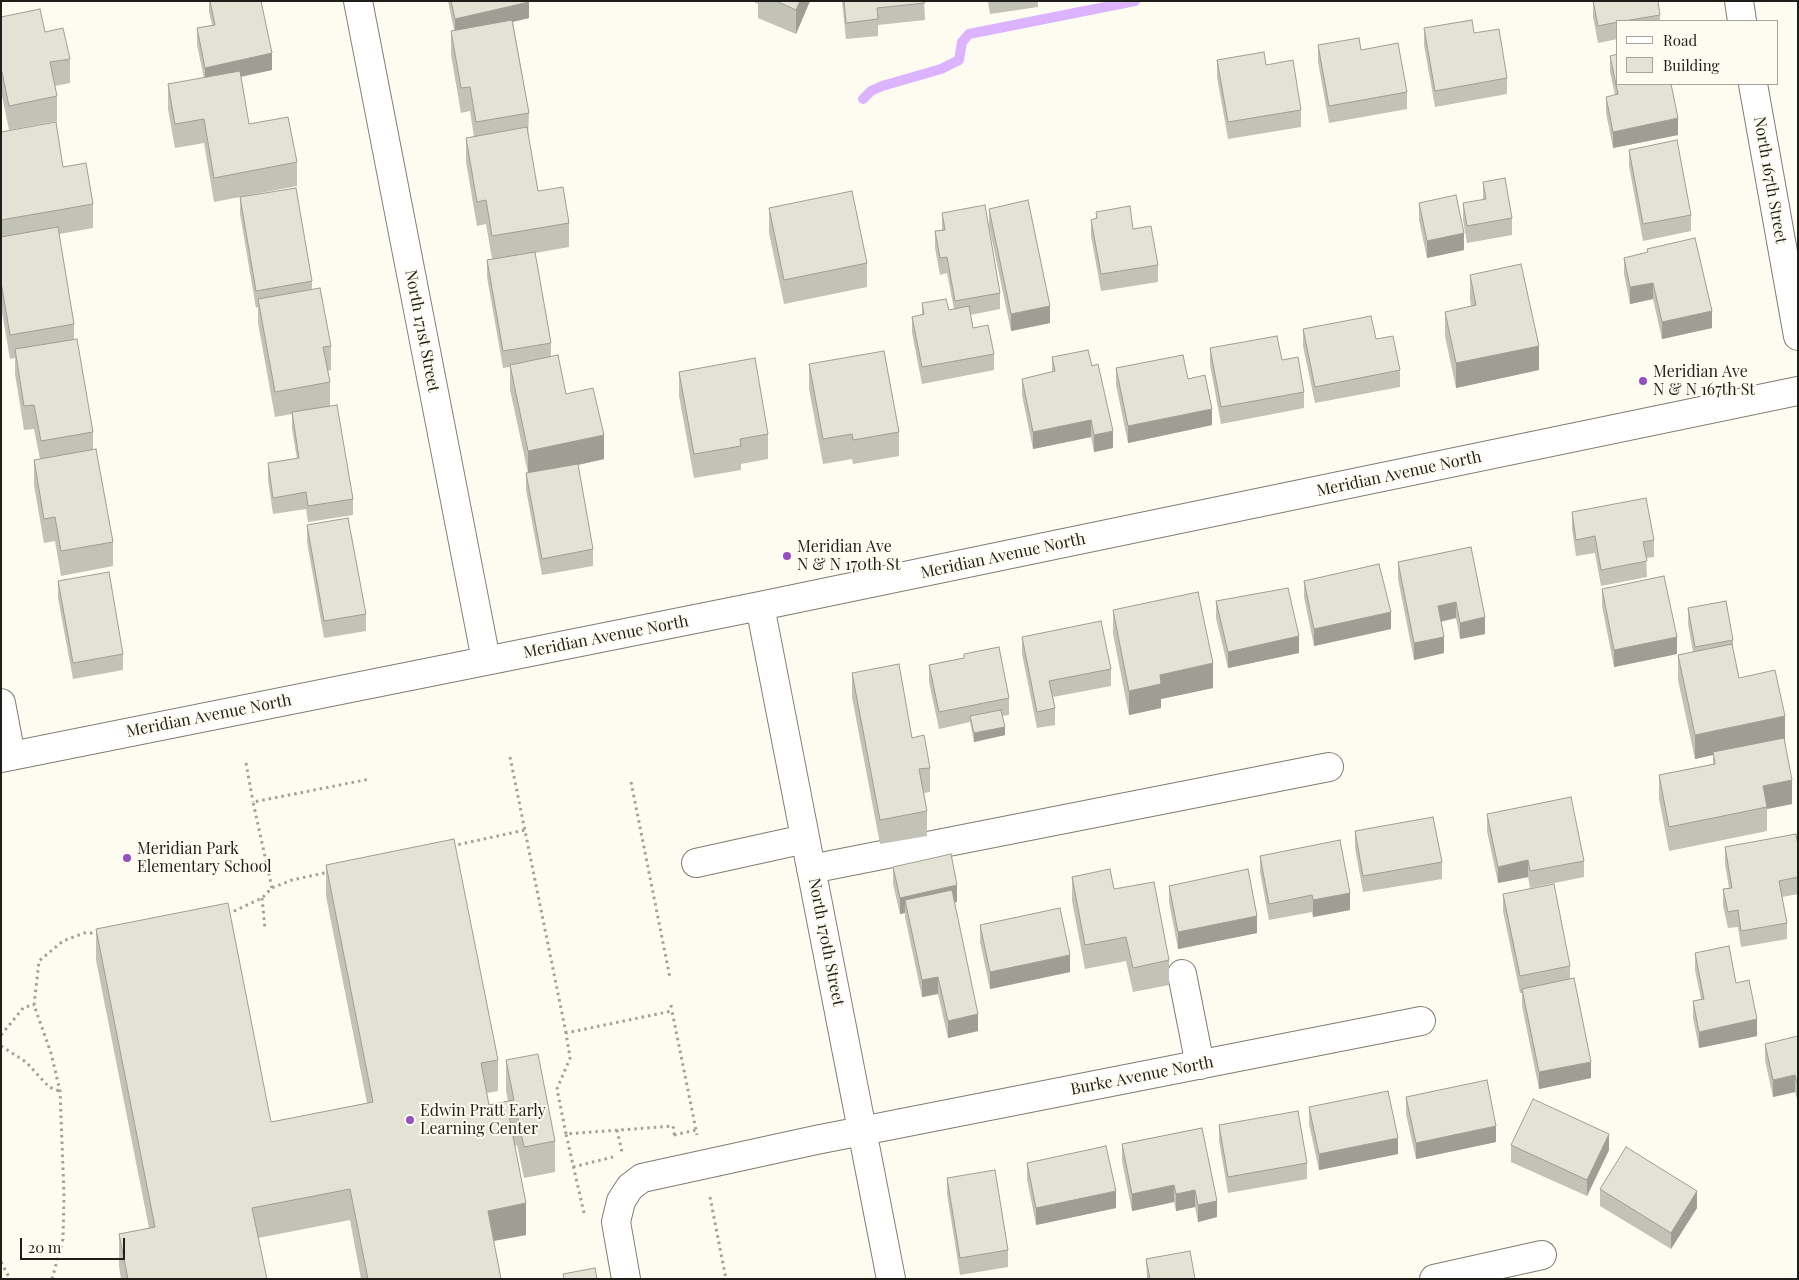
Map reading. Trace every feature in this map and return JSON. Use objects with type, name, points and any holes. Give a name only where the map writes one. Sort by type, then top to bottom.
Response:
[{"type":"street","name":"North 171st Street","points":[[358,1],[486,660]]},
{"type":"street","points":[[1739,1],[1742,20]]},
{"type":"street","name":"North 167th Street","points":[[1753,85],[1798,336]]},
{"type":"street","name":"Meridian Avenue North","points":[[6,757],[760,606],[1798,391]]},
{"type":"street","name":"North 170th Street","points":[[760,606],[891,1279]]},
{"type":"street","points":[[1,703],[6,757]]},
{"type":"street","points":[[811,869],[1329,767]]},
{"type":"street","points":[[696,863],[805,839]]},
{"type":"street","points":[[1182,974],[1200,1065]]},
{"type":"street","name":"Burke Avenue North","points":[[626,1279],[616,1222],[621,1201],[630,1188],[642,1178],[758,1152],[1421,1021]]},
{"type":"street","points":[[1434,1279],[1542,1255]]},
{"type":"path","points":[[510,757],[566,1033],[570,1058],[557,1088],[585,1218]]},
{"type":"path","points":[[246,763],[272,888]]},
{"type":"path","points":[[253,802],[370,779]]},
{"type":"path","points":[[631,782],[670,978]]},
{"type":"path","points":[[447,847],[525,830]]},
{"type":"path","points":[[221,918],[235,909],[262,898],[272,888],[292,880],[330,872]]},
{"type":"path","points":[[262,898],[265,928]]},
{"type":"path","points":[[52,1279],[63,1239],[64,1196],[60,1091],[51,1053],[34,1005],[39,961],[63,941],[84,933],[101,932]]},
{"type":"path","points":[[1,1036],[24,1007],[34,1005]]},
{"type":"path","points":[[671,1005],[698,1142]]},
{"type":"path","points":[[566,1033],[672,1011]]},
{"type":"path","points":[[1,1046],[26,1062],[49,1087],[60,1091]]},
{"type":"path","points":[[566,1134],[672,1126],[676,1143]]},
{"type":"path","points":[[573,1167],[623,1155],[617,1130]]},
{"type":"path","points":[[674,1135],[696,1130]]},
{"type":"path","points":[[709,1193],[726,1279]]},
{"type":"path","points":[[1,1262],[10,1279]]},
{"type":"building","points":[[210,1],[261,1],[272,53],[205,68],[197,28],[215,25]]},
{"type":"building","points":[[451,1],[529,1],[529,2],[455,19]]},
{"type":"building","points":[[776,1],[800,1],[796,10]]},
{"type":"building","points":[[844,1],[924,1],[925,3],[877,8],[878,19],[846,23]]},
{"type":"building","points":[[1593,1],[1658,1],[1660,15],[1630,20],[1616,20],[1616,22],[1598,26]]},
{"type":"building","points":[[40,9],[45,32],[63,28],[70,59],[50,62],[57,96],[9,106],[1,72],[1,17]]},
{"type":"building","points":[[512,20],[529,113],[476,122],[470,87],[461,88],[451,31]]},
{"type":"building","points":[[1472,20],[1474,33],[1499,29],[1507,78],[1435,91],[1424,28]]},
{"type":"building","points":[[1359,38],[1361,50],[1398,43],[1407,92],[1329,106],[1318,45]]},
{"type":"building","points":[[1264,52],[1266,65],[1293,60],[1301,110],[1228,122],[1217,60]]},
{"type":"building","points":[[1616,54],[1616,84],[1610,56]]},
{"type":"building","points":[[240,71],[249,124],[288,117],[297,162],[214,178],[204,119],[175,124],[168,84]]},
{"type":"building","points":[[1616,85],[1671,85],[1678,118],[1613,132],[1606,97],[1618,94]]},
{"type":"building","points":[[56,122],[63,167],[86,163],[93,204],[1,220],[1,132]]},
{"type":"building","points":[[527,127],[538,191],[563,187],[569,223],[492,236],[486,200],[477,202],[466,138]]},
{"type":"building","points":[[1677,140],[1691,215],[1643,224],[1629,150]]},
{"type":"building","points":[[1505,178],[1512,218],[1467,226],[1463,203],[1486,199],[1483,182]]},
{"type":"building","points":[[296,188],[312,281],[256,291],[240,197]]},
{"type":"building","points":[[852,191],[867,263],[784,280],[769,208]]},
{"type":"building","points":[[1456,195],[1464,233],[1427,241],[1419,203]]},
{"type":"building","points":[[1028,200],[1050,306],[1011,314],[989,209]]},
{"type":"building","points":[[985,205],[1000,293],[955,301],[947,257],[940,258],[935,231],[945,230],[942,213]]},
{"type":"building","points":[[1130,206],[1133,229],[1151,226],[1158,265],[1101,274],[1091,220],[1097,218],[1096,212]]},
{"type":"building","points":[[58,227],[74,324],[10,335],[1,282],[1,237]]},
{"type":"building","points":[[1695,238],[1712,311],[1662,322],[1653,283],[1630,287],[1624,258],[1648,252],[1647,249]]},
{"type":"building","points":[[535,252],[551,343],[503,351],[487,260]]},
{"type":"building","points":[[1521,264],[1539,346],[1456,363],[1445,312],[1476,305],[1470,275]]},
{"type":"building","points":[[320,288],[331,346],[323,347],[330,382],[275,392],[258,299]]},
{"type":"building","points":[[946,299],[949,310],[969,306],[973,328],[988,325],[994,354],[922,367],[912,317],[924,314],[922,303]]},
{"type":"building","points":[[1371,316],[1376,339],[1393,336],[1400,370],[1315,387],[1303,329]]},
{"type":"building","points":[[1277,336],[1282,360],[1298,357],[1304,392],[1221,407],[1210,348]]},
{"type":"building","points":[[77,339],[93,432],[41,441],[34,405],[24,406],[15,349]]},
{"type":"building","points":[[1088,350],[1092,366],[1098,364],[1113,431],[1094,435],[1091,420],[1033,432],[1022,379],[1055,371],[1052,357]]},
{"type":"building","points":[[884,351],[899,432],[853,440],[852,434],[823,439],[809,364]]},
{"type":"building","points":[[558,355],[566,394],[593,388],[604,435],[528,451],[510,365]]},
{"type":"building","points":[[1183,355],[1188,379],[1205,375],[1212,409],[1128,426],[1116,368]]},
{"type":"building","points":[[755,358],[768,434],[740,439],[741,446],[694,454],[679,372]]},
{"type":"building","points":[[337,405],[353,499],[308,506],[306,492],[273,498],[268,463],[299,458],[292,412]]},
{"type":"building","points":[[96,449],[113,542],[61,551],[55,517],[44,519],[34,460]]},
{"type":"building","points":[[578,464],[593,549],[542,559],[526,473]]},
{"type":"building","points":[[1646,498],[1654,540],[1643,542],[1647,561],[1601,570],[1595,536],[1576,540],[1572,512]]},
{"type":"building","points":[[348,518],[366,614],[324,621],[307,525]]},
{"type":"building","points":[[1471,547],[1485,617],[1460,623],[1456,602],[1438,606],[1444,637],[1414,643],[1398,562]]},
{"type":"building","points":[[1379,564],[1391,612],[1314,629],[1304,581]]},
{"type":"building","points":[[109,572],[123,654],[73,663],[58,581]]},
{"type":"building","points":[[1664,576],[1677,637],[1614,650],[1602,589]]},
{"type":"building","points":[[1288,588],[1299,636],[1228,652],[1216,601]]},
{"type":"building","points":[[1198,592],[1213,663],[1160,675],[1161,684],[1129,691],[1113,610]]},
{"type":"building","points":[[1726,601],[1733,640],[1695,647],[1688,608]]},
{"type":"building","points":[[1101,621],[1111,669],[1049,681],[1055,708],[1037,712],[1022,637]]},
{"type":"building","points":[[1732,644],[1739,678],[1775,670],[1785,716],[1695,735],[1678,655]]},
{"type":"building","points":[[999,647],[1009,698],[939,712],[929,665],[964,658],[964,654]]},
{"type":"building","points":[[899,664],[912,738],[924,735],[930,768],[919,769],[927,811],[880,820],[852,673]]},
{"type":"building","points":[[1001,710],[1005,727],[974,733],[970,716]]},
{"type":"building","points":[[1784,738],[1792,780],[1763,786],[1767,807],[1669,827],[1659,775],[1715,764],[1713,752]]},
{"type":"building","points":[[1571,797],[1584,861],[1530,871],[1528,860],[1498,867],[1487,814]]},
{"type":"building","points":[[1433,817],[1442,862],[1363,876],[1355,831]]},
{"type":"building","points":[[1796,834],[1798,877],[1779,881],[1787,923],[1741,931],[1738,910],[1728,912],[1723,889],[1732,888],[1725,847]]},
{"type":"building","points":[[454,839],[498,1060],[481,1063],[489,1105],[514,1100],[506,1060],[538,1054],[555,1141],[524,1147],[517,1114],[509,1116],[526,1203],[488,1211],[501,1279],[368,1279],[350,1189],[252,1208],[267,1279],[128,1279],[119,1234],[155,1227],[96,929],[228,903],[271,1122],[373,1102],[326,865]]},
{"type":"building","points":[[1340,840],[1350,893],[1313,900],[1312,895],[1269,904],[1260,856]]},
{"type":"building","points":[[951,854],[957,885],[900,898],[893,867]]},
{"type":"building","points":[[1110,869],[1114,889],[1154,882],[1169,960],[1133,968],[1126,937],[1085,945],[1072,877]]},
{"type":"building","points":[[1248,869],[1257,916],[1178,932],[1169,886]]},
{"type":"building","points":[[1554,884],[1570,966],[1520,976],[1503,894]]},
{"type":"building","points":[[952,890],[978,1014],[948,1021],[938,977],[922,980],[905,900]]},
{"type":"building","points":[[1060,908],[1070,955],[990,972],[980,925]]},
{"type":"building","points":[[1729,946],[1736,983],[1749,980],[1757,1019],[1699,1032],[1693,1001],[1704,999],[1695,953]]},
{"type":"building","points":[[1574,978],[1591,1062],[1539,1072],[1522,989]]},
{"type":"building","points":[[1798,1036],[1798,1086],[1795,1075],[1773,1080],[1765,1044]]},
{"type":"building","points":[[1487,1080],[1496,1126],[1416,1143],[1406,1097]]},
{"type":"building","points":[[1388,1091],[1398,1138],[1319,1154],[1309,1107]]},
{"type":"building","points":[[1533,1099],[1609,1134],[1587,1180],[1511,1145]]},
{"type":"building","points":[[1298,1111],[1307,1163],[1228,1177],[1219,1125]]},
{"type":"building","points":[[1202,1128],[1217,1201],[1198,1205],[1195,1190],[1176,1194],[1174,1185],[1132,1194],[1122,1144]]},
{"type":"building","points":[[1106,1146],[1116,1191],[1036,1208],[1027,1163]]},
{"type":"building","points":[[1626,1147],[1697,1191],[1671,1233],[1600,1189]]},
{"type":"building","points":[[995,1170],[1008,1250],[960,1258],[947,1178]]},
{"type":"building","points":[[1190,1251],[1195,1279],[1150,1279],[1146,1259]]},
{"type":"building","points":[[595,1268],[597,1279],[564,1279],[563,1274]]},
{"type":"waterway","points":[[863,99],[871,91],[882,86],[941,69],[959,60],[962,42],[969,34],[1135,1]]},
{"type":"place","name":"Meridian Ave N & N 167th St","points":[[1643,381]]},
{"type":"place","name":"Meridian Ave N & N 170th St","points":[[787,556]]},
{"type":"place","name":"Meridian Park Elementary School","points":[[127,858]]},
{"type":"place","name":"Edwin Pratt Early Learning Center","points":[[410,1120]]}]
